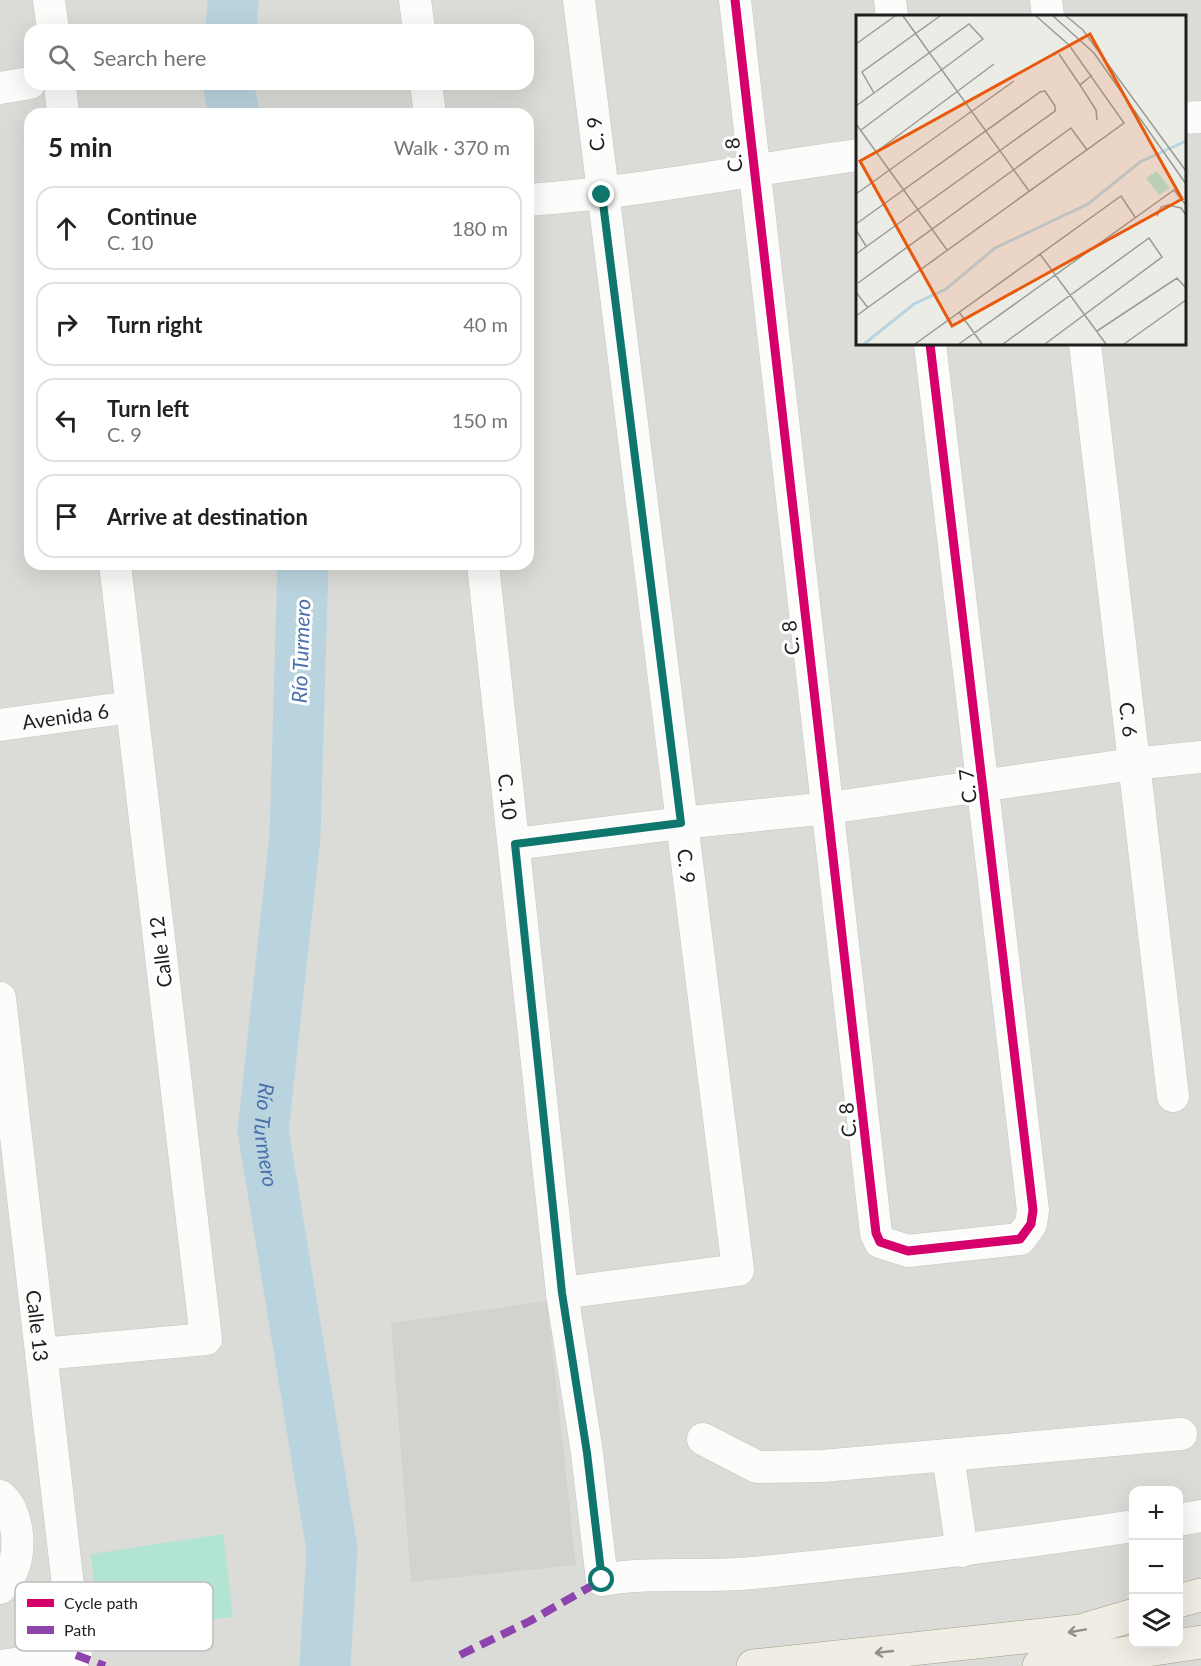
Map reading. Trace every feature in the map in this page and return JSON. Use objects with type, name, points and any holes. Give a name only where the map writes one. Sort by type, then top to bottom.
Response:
[{"type":"main road","points":[[1183,1600],[1201,1595]]},
{"type":"main road","points":[[753,1666],[1080,1631],[1129,1616]]},
{"type":"main road","points":[[1039,1666],[1201,1642]]},
{"type":"street","points":[[49,0],[52,24]]},
{"type":"street","points":[[415,0],[418,24]]},
{"type":"street","name":"C. 9","points":[[562,1293],[738,1270],[579,0]]},
{"type":"street","name":"C. 8","points":[[735,0],[876,1233],[880,1242],[908,1251]]},
{"type":"street","points":[[890,0],[892,15]]},
{"type":"street","points":[[1046,0],[1048,15]]},
{"type":"street","points":[[0,88],[24,84]]},
{"type":"street","points":[[61,90],[62,108]]},
{"type":"street","points":[[427,90],[429,108]]},
{"type":"street","points":[[1186,118],[1201,117]]},
{"type":"street","points":[[534,200],[602,195],[753,169],[856,155]]},
{"type":"street","name":"C. 7","points":[[908,1251],[1020,1239],[1031,1224],[1034,1210],[985,786],[930,345]]},
{"type":"street","name":"C. 6","points":[[1085,345],[1173,1096]]},
{"type":"street","name":"Calle 12","points":[[41,1354],[206,1339],[116,570]]},
{"type":"street","name":"C. 10","points":[[484,570],[562,1293],[587,1453],[602,1580],[622,1576],[730,1575],[962,1551]]},
{"type":"street","name":"Avenida 6","points":[[0,725],[131,707]]},
{"type":"street","points":[[515,844],[681,823],[829,808],[1133,764],[1201,757]]},
{"type":"street","name":"Calle 13","points":[[0,998],[68,1582]]},
{"type":"street","points":[[703,1439],[757,1467],[822,1466],[1181,1434]]},
{"type":"street","points":[[948,1455],[962,1551],[1129,1527]]},
{"type":"street","points":[[0,1496],[5,1500],[19,1530],[12,1571],[0,1588]]},
{"type":"street","points":[[1183,1519],[1201,1516]]},
{"type":"street","name":"Calle 13","points":[[1,1666],[76,1655],[76,1651]]},
{"type":"shaded area","points":[[0,0],[1201,0],[1201,1666],[0,1666]]},
{"type":"green space","points":[[223,1534],[233,1617],[213,1620],[213,1582],[93,1582],[91,1554]]},
{"type":"building","points":[[547,1301],[576,1565],[411,1582],[391,1323]]},
{"type":"waterway","name":"Río Turmero","points":[[231,24],[233,0]]},
{"type":"waterway","name":"Río Turmero","points":[[229,90],[233,108]]},
{"type":"waterway","name":"Río Turmero","points":[[303,570],[295,836],[263,1131],[332,1549],[325,1666]]},
{"type":"marked path","points":[[460,1655],[530,1621],[602,1580]]},
{"type":"marked path","points":[[76,1655],[105,1666]]},
{"type":"cycle path","points":[[735,0],[876,1233],[880,1242],[908,1251],[1020,1239],[1031,1224],[1033,1210],[930,345]]},
{"type":"route","points":[[602,195],[681,823],[515,844],[562,1293],[587,1453],[602,1580]]}]
